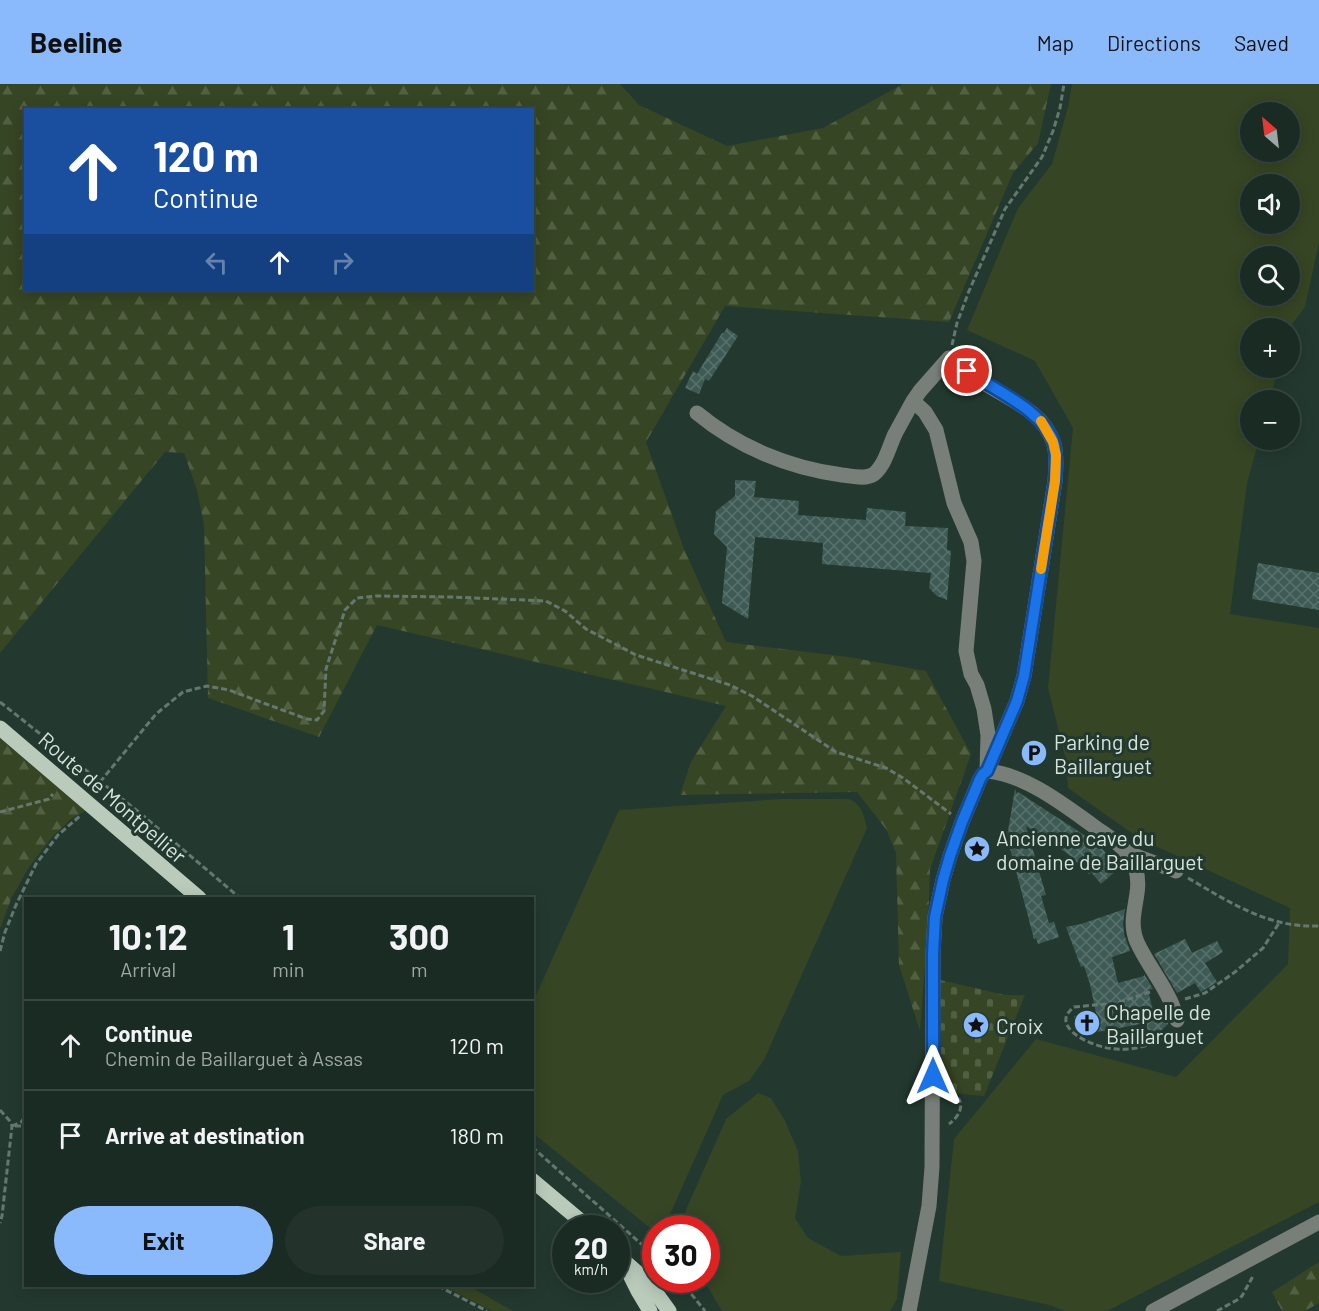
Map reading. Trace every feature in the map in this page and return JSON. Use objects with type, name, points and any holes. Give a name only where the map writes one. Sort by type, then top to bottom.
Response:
[{"type":"main road","name":"Route de Montpellier","points":[[0,728],[198,897]]},
{"type":"main road","points":[[534,1182],[574,1215]]},
{"type":"main road","points":[[630,1266],[648,1282],[669,1311]]},
{"type":"main road","points":[[630,1277],[650,1311]]},
{"type":"street","points":[[697,412],[727,435],[762,454],[825,473],[872,476],[881,467],[920,391],[949,358],[984,383],[1023,406],[1041,421],[1053,442],[1056,455],[1055,481],[1024,676],[1017,701],[962,822],[946,868],[935,917],[932,1167],[929,1206],[909,1311]]},
{"type":"street","points":[[913,402],[925,412],[936,430],[954,503],[972,542],[974,561],[966,651],[971,674],[984,709],[988,735],[987,771]]},
{"type":"street","points":[[987,771],[1021,780],[1040,790],[1107,835],[1128,853],[1176,871]]},
{"type":"street","points":[[1128,853],[1138,877],[1133,929],[1138,943],[1167,994],[1177,1020]]},
{"type":"street","points":[[1153,1311],[1319,1222]]},
{"type":"path","points":[[949,358],[957,323],[996,227],[1005,209],[1042,156],[1053,131],[1064,84]]},
{"type":"path","points":[[100,782],[156,714],[183,692],[207,686],[229,690],[307,719],[317,720],[324,711],[326,669],[345,610],[357,598],[452,597],[546,602],[565,611],[586,629],[636,655],[730,685],[752,696],[836,752],[886,768],[903,778],[962,822]]},
{"type":"path","points":[[0,702],[140,813],[239,897]]},
{"type":"path","points":[[0,812],[49,799],[62,780]]},
{"type":"path","points":[[0,951],[16,905],[42,855],[58,835],[93,806]]},
{"type":"path","points":[[1176,871],[1250,912],[1279,923],[1319,926]]},
{"type":"path","points":[[1177,1020],[1178,1026],[1162,1039],[1145,1046],[1121,1049],[1105,1048],[1077,1036],[1071,1031],[1066,1017],[1068,1011],[1074,1007],[1117,1004],[1167,994],[1178,1002],[1205,993],[1263,948],[1279,923]]},
{"type":"path","points":[[0,1110],[12,1126],[0,1223]]},
{"type":"path","points":[[12,1126],[24,1118]]},
{"type":"path","points":[[12,1126],[24,1126]]},
{"type":"path","points":[[534,1149],[642,1245]]},
{"type":"path","points":[[1217,1311],[1242,1296],[1256,1272]]},
{"type":"path","points":[[440,1287],[487,1311]]},
{"type":"path","points":[[690,1293],[705,1311]]},
{"type":"green space","points":[[0,84],[620,84],[639,105],[727,146],[823,128],[903,84],[1051,84],[1038,143],[1013,173],[949,322],[725,306],[646,442],[684,549],[726,642],[848,657],[926,671],[971,754],[930,869],[920,1031],[899,965],[896,853],[886,829],[857,792],[680,795],[691,762],[726,706],[377,625],[319,737],[208,698],[204,525],[197,490],[184,453],[165,452],[0,653]]},
{"type":"green space","points":[[1072,84],[1319,84],[1319,243],[1305,307],[1297,318],[1240,318],[1240,378],[1276,378],[1272,390],[1240,390],[1240,450],[1256,450],[1247,483],[1230,614],[1319,628],[1319,1202],[1107,1311],[1065,1311],[1049,1305],[939,1281],[954,1139],[1036,1039],[1176,1077],[1288,964],[1290,908],[1140,839],[1068,788],[1065,756],[1048,688],[1073,428],[1035,361],[967,330],[1018,208],[1052,164]]},
{"type":"green space","points":[[0,728],[93,806],[71,819],[53,836],[29,867],[11,899],[0,929]]},
{"type":"green space","points":[[781,799],[849,799],[860,807],[867,828],[764,1060],[749,1081],[723,1095],[670,1215],[642,1215],[642,1221],[534,1134],[534,1000],[619,810]]},
{"type":"green space","points":[[940,980],[1005,995],[1025,995],[984,1096],[940,1092]]},
{"type":"green space","points":[[758,1093],[771,1098],[785,1121],[798,1151],[801,1182],[795,1218],[808,1238],[841,1256],[901,1252],[897,1299],[890,1311],[722,1311],[711,1293],[720,1293],[720,1215],[684,1215],[726,1119]]},
{"type":"green space","points":[[1319,1262],[1319,1303],[1305,1311],[1282,1311],[1272,1292]]},
{"type":"green space","points":[[445,1287],[471,1287],[513,1311],[492,1311]]},
{"type":"building","points":[[727,328],[738,336],[709,381],[705,379],[699,394],[685,388],[693,371],[697,374]]},
{"type":"building","points":[[735,480],[756,481],[754,497],[799,501],[798,515],[866,520],[867,508],[906,512],[905,526],[948,528],[947,550],[951,551],[947,600],[937,596],[929,588],[931,573],[822,564],[823,543],[755,537],[748,619],[722,603],[727,547],[714,534],[716,511],[735,496]]},
{"type":"building","points":[[1258,563],[1319,573],[1319,610],[1252,599]]},
{"type":"building","points":[[1015,789],[1017,794],[1018,792],[1098,844],[1119,868],[1101,884],[1091,872],[1089,874],[1068,854],[1026,826],[1046,895],[1041,896],[1049,923],[1054,922],[1059,937],[1038,944],[1036,938],[1034,939],[1007,837]]},
{"type":"building","points":[[1125,909],[1124,934],[1130,951],[1112,957],[1118,983],[1144,976],[1144,974],[1153,989],[1148,990],[1155,1019],[1166,1015],[1168,1024],[1150,1041],[1146,1023],[1092,1033],[1092,1029],[1075,1030],[1074,1016],[1096,1013],[1084,966],[1081,967],[1066,927]]},
{"type":"building","points":[[1185,939],[1192,953],[1217,941],[1223,952],[1205,963],[1217,982],[1201,992],[1195,983],[1177,993],[1154,954]]},
{"type":"slow traffic","points":[[1041,421],[1053,442],[1056,468],[1041,569]]},
{"type":"place","name":"Parking de Baillarguet","points":[[1034,753]]},
{"type":"place","name":"Ancienne cave du domaine de Baillarguet","points":[[977,849]]},
{"type":"place","name":"Chapelle de Baillarguet","points":[[1087,1023]]},
{"type":"place","name":"Croix","points":[[976,1025]]},
{"type":"route","points":[[933,1076],[935,917],[946,868],[962,822],[1017,701],[1024,676],[1056,468],[1053,442],[1041,421],[1023,406],[967,371]]}]
